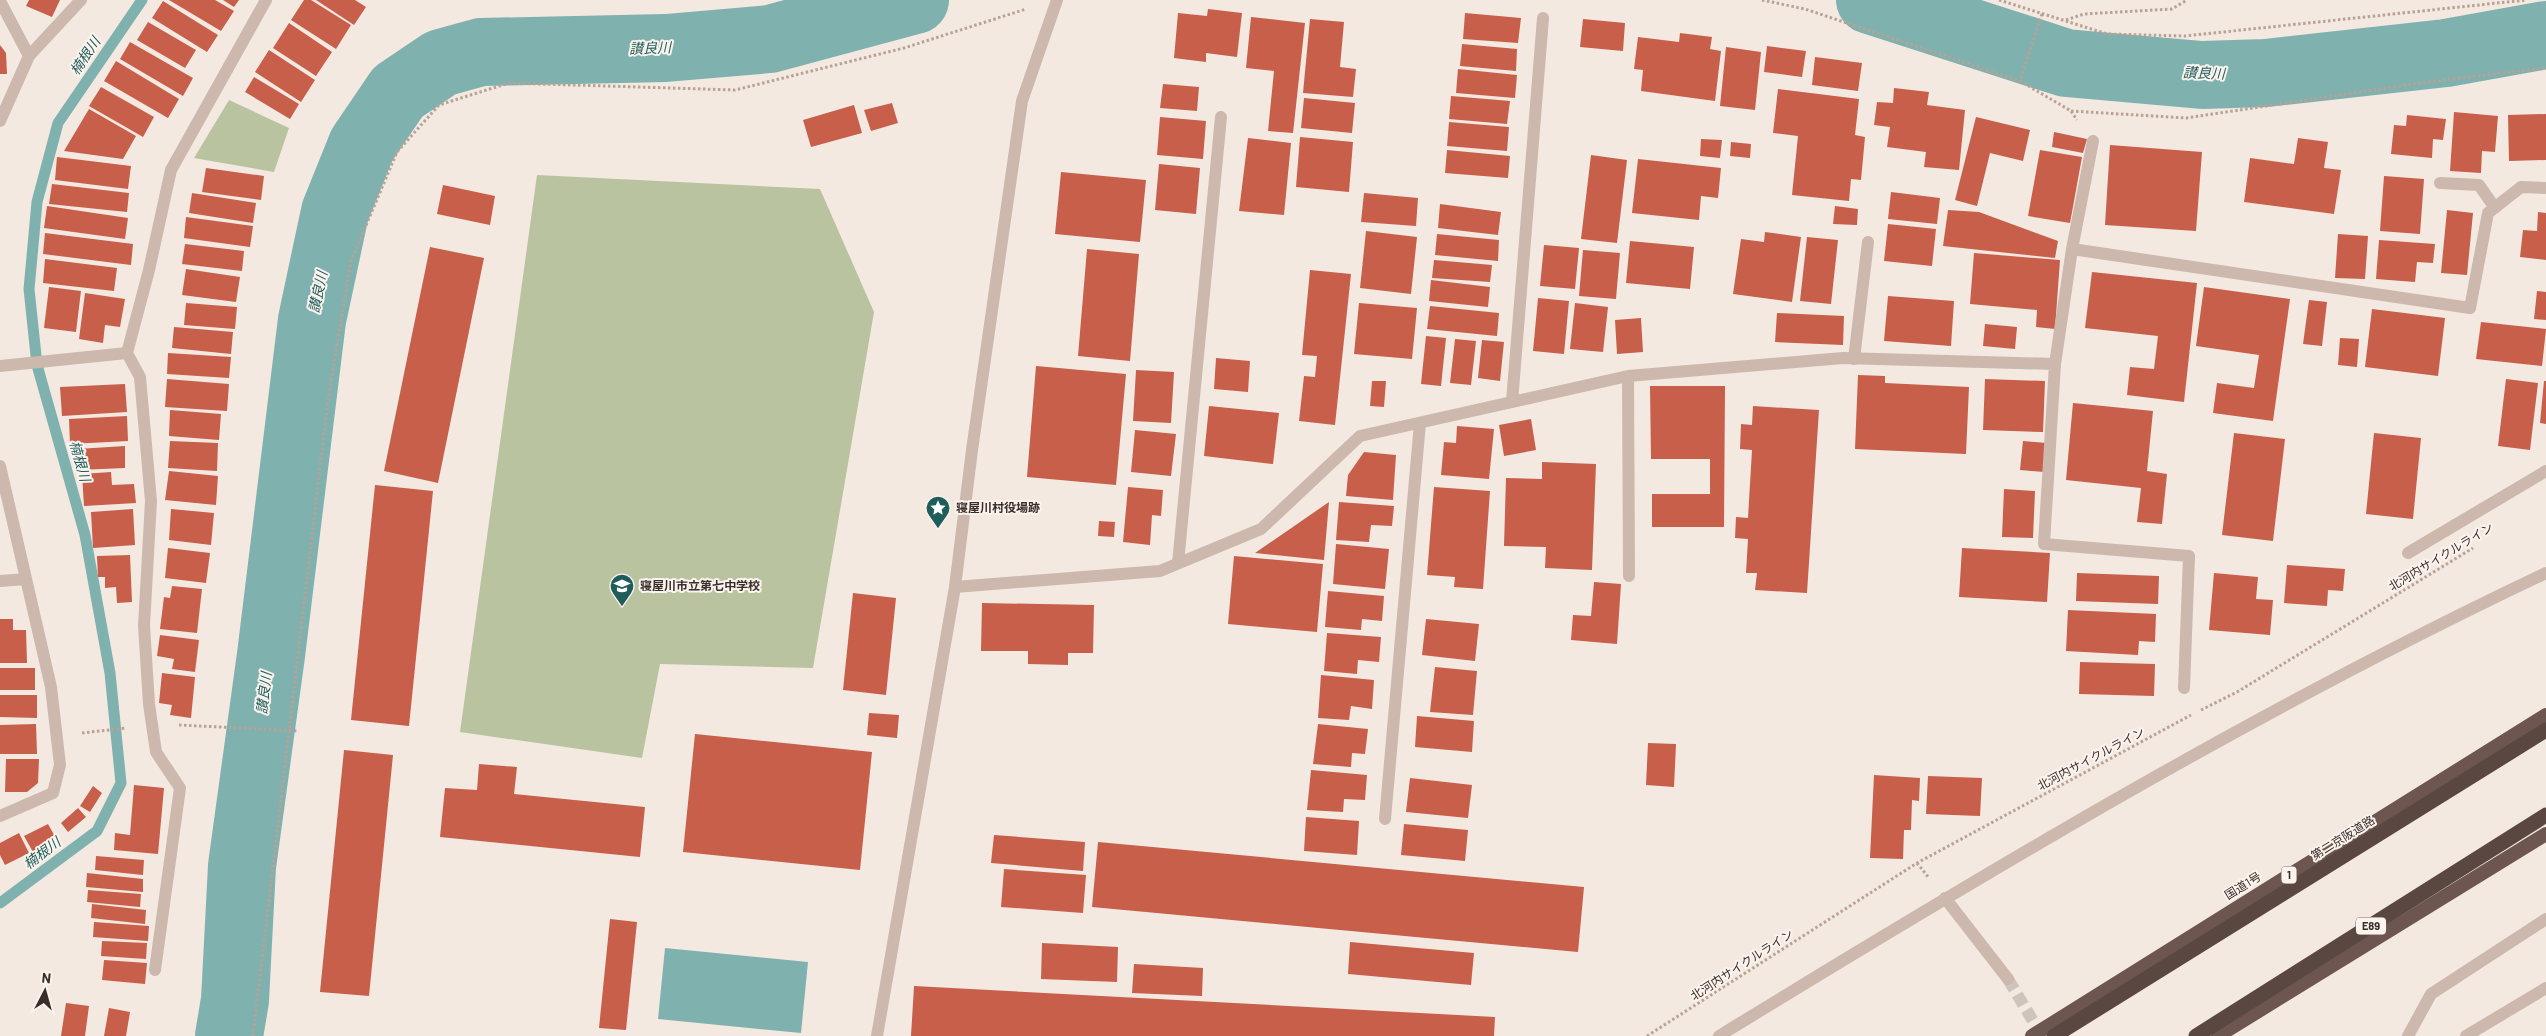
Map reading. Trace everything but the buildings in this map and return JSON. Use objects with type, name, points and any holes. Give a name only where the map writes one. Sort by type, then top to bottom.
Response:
[{"type":"highway","name":"国道1号","points":[[2032,1036],[2546,715]]},
{"type":"highway","name":"第二京阪道路","points":[[2054,1036],[2546,730]]},
{"type":"highway","name":"E89","points":[[2196,1036],[2546,815]]},
{"type":"highway","points":[[2218,1036],[2546,834]]},
{"type":"street","points":[[0,121],[30,56],[80,0]]},
{"type":"street","points":[[155,970],[180,788],[156,752],[152,723],[144,626],[151,501],[140,377],[127,353],[149,270],[172,170],[266,0]]},
{"type":"street","points":[[877,1036],[955,587],[972,450],[1022,101],[1057,0]]},
{"type":"street","points":[[0,2],[30,56]]},
{"type":"street","points":[[1512,402],[1543,18]]},
{"type":"street","points":[[1178,563],[1221,117]]},
{"type":"street","points":[[2093,141],[2072,249],[2055,364],[2044,544],[2189,556],[2184,688]]},
{"type":"street","points":[[2440,183],[2479,185],[2495,208]]},
{"type":"street","points":[[2072,249],[2470,308],[2488,213],[2521,187],[2546,188]]},
{"type":"street","points":[[1854,358],[1868,242]]},
{"type":"street","points":[[0,366],[127,353]]},
{"type":"street","points":[[955,587],[1160,571],[1261,529],[1360,436],[1628,376],[1854,358],[2055,364]]},
{"type":"street","points":[[1628,376],[1629,576]]},
{"type":"street","points":[[1385,819],[1420,423]]},
{"type":"street","points":[[0,466],[51,687],[60,766],[53,792],[0,816]]},
{"type":"street","points":[[2408,553],[2546,472]]},
{"type":"street","points":[[1719,1036],[1945,898],[2189,759],[2428,629],[2546,573]]},
{"type":"street","points":[[0,581],[26,579]]},
{"type":"street","points":[[1945,898],[2008,979]]},
{"type":"street","points":[[2408,1036],[2431,994],[2546,919]]},
{"type":"street","points":[[2466,1036],[2546,988]]},
{"type":"path","points":[[1762,0],[1805,9],[2020,81],[2071,111],[2093,141]]},
{"type":"path","points":[[1999,0],[2107,34],[2184,36],[2526,0]]},
{"type":"path","points":[[2066,20],[2084,14],[2172,10],[2187,0]]},
{"type":"path","points":[[254,1036],[328,400],[351,261],[397,152],[439,105],[509,82],[735,90],[904,48],[1028,9]]},
{"type":"path","points":[[2020,81],[2042,14]]},
{"type":"path","points":[[2071,111],[2186,118],[2427,82],[2546,68]]},
{"type":"path","name":"北河内サイクルライン","points":[[1647,1036],[1916,863],[2237,692],[2479,544]]},
{"type":"path","points":[[152,723],[299,731]]},
{"type":"path","points":[[84,733],[135,727]]},
{"type":"green space","points":[[229,100],[289,128],[274,172],[194,158]]},
{"type":"green space","points":[[537,175],[820,189],[874,312],[813,668],[660,664],[642,758],[460,732]]},
{"type":"water","points":[[665,948],[808,962],[801,1033],[658,1019]]},
{"type":"waterway","name":"楠根川","points":[[0,903],[97,831],[121,783],[110,673],[85,535],[37,365],[29,289],[37,202],[58,123],[142,0]]},
{"type":"waterway","name":"讃良川","points":[[229,1036],[235,1000],[242,866],[271,655],[312,320],[335,212],[362,145],[398,92],[441,63],[481,52],[666,48],[770,39],[915,0]]},
{"type":"waterway","name":"讃良川","points":[[1870,0],[2066,63],[2202,75],[2266,73],[2446,53],[2546,35]]},
{"type":"tunnel","points":[[2008,979],[2042,1036]]},
{"type":"place","name":"寝屋川村役場跡","points":[[938,529]]},
{"type":"place","name":"寝屋川市立第七中学校","points":[[622,607]]}]
